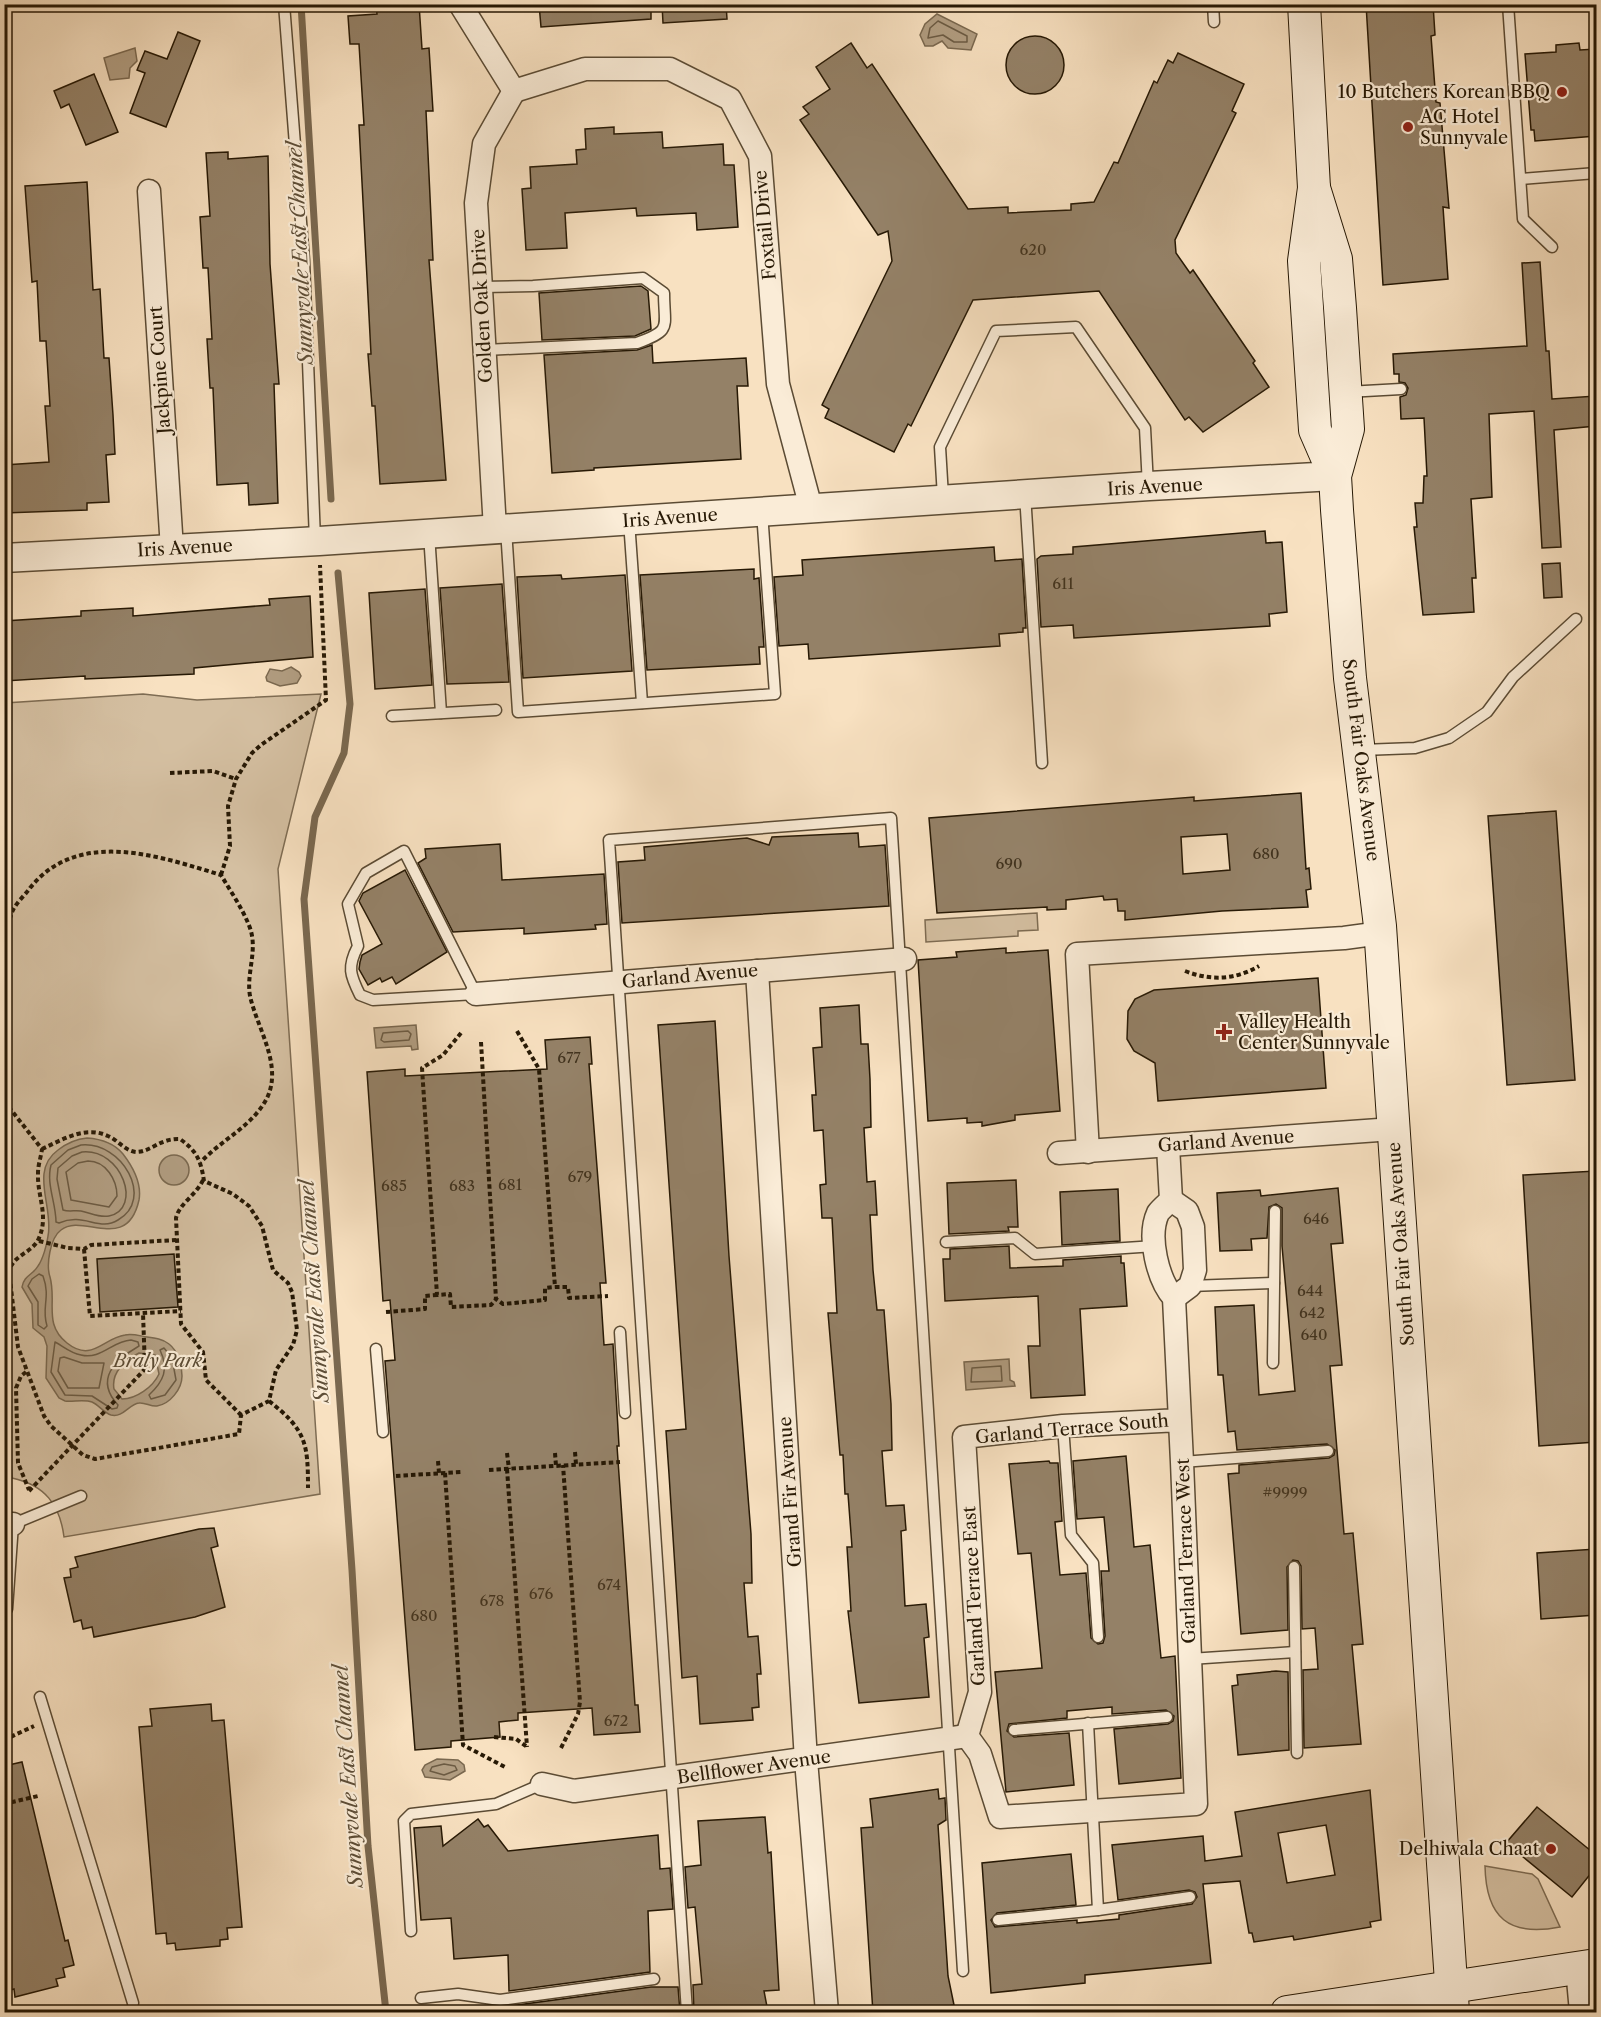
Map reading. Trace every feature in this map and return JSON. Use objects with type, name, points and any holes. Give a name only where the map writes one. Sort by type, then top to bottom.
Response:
[{"type":"main road","name":"South Fair Oaks Avenue","points":[[1304,4],[1314,188],[1304,261],[1315,430],[1335,477],[1350,678],[1380,933],[1452,2000]]},
{"type":"main road","name":"South Fair Oaks Avenue","points":[[1314,188],[1336,259],[1346,393],[1348,429],[1335,477]]},
{"type":"main road","points":[[1287,2013],[1452,2000],[1587,1967]]},
{"type":"street","points":[[460,4],[514,91]]},
{"type":"street","name":"Foxtail Drive","points":[[514,91],[585,69],[670,69],[730,99],[760,156],[778,384],[811,508]]},
{"type":"street","name":"Golden Oak Drive","points":[[501,529],[484,350],[476,203],[484,144],[514,91]]},
{"type":"street","name":"Jackpine Court","points":[[148,190],[172,549]]},
{"type":"street","name":"Iris Avenue","points":[[4,558],[429,534],[1149,486],[1335,477]]},
{"type":"street","points":[[1088,1152],[1077,954],[1344,938],[1380,933]]},
{"type":"street","name":"Garland Avenue","points":[[476,994],[902,959]]},
{"type":"street","name":"Grand Fir Avenue","points":[[757,971],[806,1760],[827,2013]]},
{"type":"street","name":"Garland Avenue","points":[[1059,1153],[1393,1129]]},
{"type":"street","points":[[1168,1146],[1171,1200]]},
{"type":"street","name":"Garland Terrace West","points":[[1093,1810],[1196,1804],[1180,1420],[1182,1292],[1195,1270],[1192,1227],[1187,1211],[1171,1200],[1158,1213],[1155,1246],[1159,1275],[1164,1287],[1182,1292]]},
{"type":"street","name":"Garland Terrace South","points":[[964,1437],[1064,1426],[1180,1420]]},
{"type":"street","name":"Garland Terrace East","points":[[958,1738],[980,1692],[964,1437]]},
{"type":"street","points":[[958,1738],[980,1754],[1000,1818],[1093,1810]]},
{"type":"street","name":"Bellflower Avenue","points":[[542,1784],[574,1791],[958,1738]]},
{"type":"street","points":[[1581,2013],[1587,1967]]},
{"type":"lane","points":[[284,4],[304,260],[317,541]]},
{"type":"lane","points":[[1213,4],[1214,22]]},
{"type":"lane","points":[[1508,4],[1523,219],[1552,247]]},
{"type":"lane","points":[[1521,179],[1596,173]]},
{"type":"lane","points":[[482,287],[533,286],[643,278],[664,293],[664,328],[660,335],[637,343],[484,350]]},
{"type":"lane","points":[[944,500],[940,447],[996,331],[1076,327],[1144,428],[1149,486]]},
{"type":"lane","points":[[1346,393],[1401,389]]},
{"type":"lane","points":[[1025,494],[1042,763]]},
{"type":"lane","points":[[501,529],[518,712],[775,694],[762,512]]},
{"type":"lane","points":[[629,520],[642,703]]},
{"type":"lane","points":[[429,534],[441,713]]},
{"type":"lane","points":[[1359,750],[1415,748],[1449,738],[1487,712],[1513,677],[1576,619]]},
{"type":"lane","points":[[392,716],[496,710]]},
{"type":"lane","points":[[687,2013],[609,840],[891,819],[958,1738],[963,1971]]},
{"type":"lane","points":[[404,851],[476,994],[373,1000],[360,995],[351,978],[350,961],[358,946],[348,904],[366,873],[404,851]]},
{"type":"lane","points":[[1273,1362],[1275,1212]]},
{"type":"lane","points":[[946,1242],[1015,1239],[1035,1254],[1155,1246]]},
{"type":"lane","points":[[1182,1292],[1274,1283]]},
{"type":"lane","points":[[620,1332],[625,1413]]},
{"type":"lane","points":[[376,1349],[383,1432]]},
{"type":"lane","points":[[1064,1426],[1071,1535],[1094,1563],[1098,1637]]},
{"type":"lane","points":[[1182,1462],[1328,1451]]},
{"type":"lane","points":[[7,1609],[9,1524],[81,1496]]},
{"type":"lane","points":[[1294,1568],[1297,1753]]},
{"type":"lane","points":[[1190,1659],[1294,1652]]},
{"type":"lane","points":[[40,1697],[133,2002]]},
{"type":"lane","points":[[1014,1730],[1167,1717]]},
{"type":"lane","points":[[1088,1724],[1098,1911]]},
{"type":"lane","points":[[411,1931],[404,1821],[411,1815],[496,1804],[542,1784]]},
{"type":"lane","points":[[998,1920],[1098,1911],[1190,1897]]},
{"type":"lane","points":[[421,1998],[458,1994],[500,2000],[654,1979]]},
{"type":"lane","points":[[500,2000],[501,2013]]},
{"type":"path","points":[[221,875],[230,846],[228,806],[236,779],[252,753],[261,744],[326,700],[317,541]]},
{"type":"path","points":[[170,773],[213,771],[236,779]]},
{"type":"path","points":[[4,941],[13,909],[55,863],[72,856],[107,852],[153,854],[221,875],[250,930],[254,948],[250,994],[268,1046],[271,1081],[267,1097],[258,1111],[201,1162]]},
{"type":"path","points":[[1182,970],[1205,977],[1224,978],[1242,974],[1266,962]]},
{"type":"path","points":[[517,1031],[539,1069],[555,1287]]},
{"type":"path","points":[[437,1295],[422,1068],[443,1055],[461,1033]]},
{"type":"path","points":[[386,1312],[426,1309],[425,1296],[450,1294],[451,1307],[491,1305],[496,1299],[481,1042]]},
{"type":"path","points":[[4,1101],[42,1149],[38,1174],[44,1214],[39,1241],[12,1263],[9,1272],[14,1322],[26,1372],[44,1416],[51,1426],[88,1459],[239,1434],[241,1416],[207,1380],[203,1352],[183,1328],[176,1240],[177,1213],[195,1196],[204,1181],[201,1162],[190,1146],[180,1139],[161,1141],[138,1152],[129,1150],[108,1135],[90,1132],[74,1134],[42,1149]]},
{"type":"path","points":[[204,1181],[233,1194],[249,1206],[262,1226],[273,1270],[288,1283],[292,1292],[297,1330],[293,1345],[276,1370],[269,1401],[241,1416]]},
{"type":"path","points":[[39,1241],[84,1249],[91,1245],[176,1240]]},
{"type":"path","points":[[84,1249],[90,1316],[181,1311]]},
{"type":"path","points":[[496,1299],[503,1304],[545,1300],[544,1288],[555,1287],[568,1287],[569,1298],[608,1296]]},
{"type":"path","points":[[26,1372],[21,1376],[16,1388],[18,1463],[29,1491],[71,1444],[145,1369],[143,1313]]},
{"type":"path","points":[[269,1401],[293,1420],[302,1432],[306,1442],[309,1488]]},
{"type":"path","points":[[575,1452],[576,1464]]},
{"type":"path","points":[[494,1737],[516,1739],[526,1747],[507,1453]]},
{"type":"path","points":[[555,1453],[556,1466]]},
{"type":"path","points":[[438,1461],[439,1473]]},
{"type":"path","points":[[489,1470],[620,1462]]},
{"type":"path","points":[[561,1748],[578,1714],[580,1702],[563,1465]]},
{"type":"path","points":[[396,1476],[461,1472]]},
{"type":"path","points":[[445,1473],[463,1745],[505,1767]]},
{"type":"path","points":[[4,1740],[21,1732]]},
{"type":"path","points":[[4,1804],[38,1796]]},
{"type":"green space","name":"Braly Park","points":[[143,694],[197,700],[321,694],[278,869],[320,1494],[64,1537],[59,1515],[49,1498],[42,1491],[24,1481],[12,1478],[5,1361],[5,703]]},
{"type":"green space","points":[[1037,913],[1038,930],[1018,931],[1018,936],[926,942],[925,920]]},
{"type":"green space","points":[[1485,1866],[1532,1874],[1538,1879],[1560,1927],[1527,1929],[1514,1926],[1504,1920],[1490,1899]]},
{"type":"water","points":[[937,14],[977,34],[971,50],[948,48],[942,41],[933,46],[925,46],[920,35],[925,24]]},
{"type":"water","points":[[135,48],[137,61],[130,68],[129,78],[110,80],[104,58]]},
{"type":"water","points":[[291,667],[301,676],[297,683],[280,686],[267,681],[266,677],[270,669],[282,671]]},
{"type":"water","points":[[416,1025],[418,1049],[412,1050],[411,1046],[376,1048],[374,1028]]},
{"type":"water","points":[[83,1139],[103,1141],[116,1147],[130,1164],[136,1176],[140,1194],[133,1216],[125,1225],[115,1228],[70,1226],[57,1234],[50,1252],[48,1266],[55,1328],[67,1343],[84,1351],[97,1348],[128,1334],[162,1340],[175,1350],[182,1372],[178,1391],[171,1399],[162,1405],[155,1406],[144,1403],[135,1404],[119,1415],[108,1414],[92,1402],[65,1401],[59,1398],[46,1378],[47,1346],[44,1337],[33,1328],[32,1304],[22,1287],[40,1263],[47,1239],[49,1225],[44,1190],[45,1168],[49,1159],[58,1150]],"holes":[[[139,1353],[155,1355],[159,1374],[156,1379],[138,1395],[122,1399],[114,1389],[115,1377],[120,1367]]]},
{"type":"water","points":[[174,1155],[185,1159],[189,1170],[185,1181],[174,1185],[163,1181],[159,1170],[163,1159]]},
{"type":"water","points":[[1009,1359],[1010,1380],[1015,1386],[966,1390],[964,1362]]},
{"type":"water","points":[[437,1759],[458,1760],[464,1765],[465,1771],[450,1780],[425,1777],[422,1770],[425,1765]]},
{"type":"building","points":[[376,4],[419,4],[422,49],[429,48],[433,111],[426,111],[433,260],[429,260],[446,480],[380,484],[375,406],[372,406],[368,354],[371,354],[359,125],[364,125],[359,44],[350,44],[348,16],[377,14]]},
{"type":"building","points":[[539,4],[651,4],[651,19],[541,27]]},
{"type":"building","points":[[662,4],[726,4],[727,19],[663,23]]},
{"type":"building","name":"AC Hotel Sunnyvale","points":[[1366,4],[1433,4],[1435,35],[1431,36],[1436,102],[1440,103],[1449,208],[1443,207],[1448,279],[1383,285]]},
{"type":"building","points":[[178,32],[200,41],[166,127],[130,113],[145,73],[137,70],[145,51],[167,59]]},
{"type":"building","points":[[1035,36],[1046,38],[1059,49],[1064,65],[1062,76],[1051,89],[1035,94],[1024,92],[1011,81],[1006,65],[1008,54],[1019,41]]},
{"type":"building","points":[[851,43],[867,68],[872,64],[968,209],[1008,207],[1008,213],[1071,210],[1071,204],[1094,202],[1114,162],[1118,163],[1154,81],[1157,83],[1168,60],[1173,63],[1178,53],[1244,84],[1232,111],[1236,113],[1175,240],[1176,253],[1190,273],[1193,270],[1255,361],[1253,363],[1269,387],[1203,432],[1189,417],[1185,420],[1099,291],[973,300],[911,426],[908,424],[894,452],[825,418],[829,409],[822,405],[892,261],[888,231],[878,235],[800,120],[809,114],[803,107],[830,89],[816,67]]},
{"type":"building","name":"10 Butchers Korean BBQ","points":[[1579,43],[1580,50],[1596,49],[1596,136],[1535,141],[1534,130],[1531,130],[1525,54],[1556,52],[1556,45]]},
{"type":"building","points":[[94,74],[118,132],[86,145],[69,104],[61,108],[54,91]]},
{"type":"building","points":[[614,127],[614,134],[662,132],[663,148],[723,144],[724,165],[734,165],[738,227],[697,230],[696,213],[637,216],[636,208],[565,213],[567,248],[526,250],[522,189],[531,188],[530,167],[577,164],[576,150],[586,149],[585,129]]},
{"type":"building","points":[[228,152],[228,159],[268,156],[270,264],[279,384],[274,384],[278,503],[249,505],[248,483],[217,485],[213,388],[210,388],[207,339],[212,339],[208,268],[203,268],[200,217],[210,216],[206,153]]},
{"type":"building","points":[[87,182],[93,290],[100,289],[104,358],[109,358],[113,415],[115,454],[106,455],[109,502],[87,503],[87,510],[4,513],[4,465],[49,462],[45,406],[50,406],[46,341],[40,341],[37,281],[32,282],[25,186]]},
{"type":"building","points":[[1540,262],[1552,399],[1596,396],[1596,426],[1554,430],[1561,547],[1542,548],[1534,411],[1489,414],[1492,497],[1471,499],[1476,578],[1472,578],[1474,612],[1423,615],[1414,527],[1417,527],[1415,503],[1423,503],[1424,476],[1427,476],[1424,418],[1401,419],[1400,397],[1406,395],[1408,388],[1405,383],[1399,382],[1399,374],[1394,374],[1393,354],[1527,346],[1522,263]]},
{"type":"building","points":[[641,286],[648,291],[651,329],[635,336],[542,340],[539,293]]},
{"type":"building","points":[[652,345],[653,363],[746,358],[748,386],[737,386],[741,459],[594,468],[594,470],[552,473],[544,355],[637,350]]},
{"type":"building","points":[[1265,531],[1266,543],[1282,542],[1287,612],[1269,614],[1270,626],[1074,638],[1073,625],[1041,627],[1037,559],[1041,556],[1073,554],[1073,547]]},
{"type":"building","points":[[994,547],[995,561],[1022,559],[1026,628],[1023,628],[1023,632],[999,634],[1000,646],[809,659],[808,644],[779,646],[774,577],[803,575],[802,560]]},
{"type":"building","points":[[1560,563],[1562,597],[1544,598],[1542,564]]},
{"type":"building","points":[[754,569],[754,579],[759,578],[764,647],[759,647],[760,664],[647,670],[640,575]]},
{"type":"building","points":[[561,575],[562,579],[625,575],[632,671],[523,678],[517,577]]},
{"type":"building","points":[[502,584],[509,682],[447,684],[440,588]]},
{"type":"building","points":[[425,589],[432,685],[375,689],[369,593]]},
{"type":"building","points":[[310,596],[313,657],[194,668],[194,674],[85,679],[85,676],[4,681],[4,621],[81,616],[81,611],[133,608],[133,616],[270,605],[269,599]]},
{"type":"building","points":[[1301,793],[1306,869],[1309,868],[1311,889],[1306,890],[1308,907],[1222,911],[1125,920],[1125,911],[1118,911],[1117,899],[1104,900],[1103,896],[1066,900],[1066,909],[1047,910],[1047,907],[937,913],[929,818],[1194,797],[1194,801]],"holes":[[[1227,834],[1230,870],[1183,874],[1181,837]]]},
{"type":"building","points":[[1556,811],[1575,1080],[1507,1085],[1488,816]]},
{"type":"building","points":[[858,833],[859,847],[885,845],[889,906],[622,923],[618,862],[645,860],[644,847],[747,838],[769,845],[772,837]]},
{"type":"building","points":[[500,844],[502,880],[604,874],[607,924],[595,925],[596,929],[524,934],[524,928],[453,932],[418,863],[426,858],[425,849]]},
{"type":"building","points":[[405,870],[447,952],[396,984],[392,977],[382,982],[380,978],[368,985],[359,969],[362,955],[382,944],[359,901],[363,893]]},
{"type":"building","points":[[1006,948],[1006,953],[1048,950],[1060,1111],[1015,1115],[1015,1120],[982,1126],[982,1122],[967,1123],[967,1118],[928,1121],[918,960],[957,957],[956,952]]},
{"type":"building","name":"Valley Health Center Sunnyvale","points":[[1318,978],[1326,1088],[1158,1101],[1155,1063],[1134,1051],[1127,1039],[1128,1011],[1135,999],[1154,990]]},
{"type":"building","points":[[859,1005],[861,1044],[868,1044],[870,1079],[871,1127],[864,1128],[867,1182],[875,1181],[877,1215],[870,1215],[873,1270],[877,1310],[884,1310],[891,1404],[892,1450],[882,1451],[886,1506],[904,1505],[906,1530],[901,1531],[905,1606],[926,1604],[929,1637],[924,1638],[929,1697],[859,1703],[848,1611],[851,1611],[847,1547],[852,1547],[848,1494],[845,1494],[843,1455],[840,1455],[828,1313],[837,1313],[832,1218],[822,1218],[820,1185],[826,1184],[823,1130],[814,1131],[812,1095],[816,1095],[813,1048],[822,1047],[820,1008]]},
{"type":"building","points":[[715,1021],[729,1256],[751,1534],[752,1583],[744,1583],[748,1637],[758,1636],[761,1674],[757,1674],[759,1707],[752,1708],[753,1720],[700,1724],[697,1676],[682,1678],[666,1431],[686,1429],[658,1025]]},
{"type":"building","points":[[590,1037],[592,1064],[589,1064],[606,1283],[600,1283],[604,1345],[613,1344],[619,1446],[617,1446],[635,1705],[638,1705],[640,1732],[594,1735],[592,1708],[518,1713],[518,1720],[499,1722],[500,1737],[451,1741],[451,1747],[415,1750],[385,1361],[395,1360],[390,1300],[383,1301],[367,1072],[405,1069],[405,1076],[547,1069],[545,1040]]},
{"type":"building","points":[[1596,1171],[1596,1442],[1539,1446],[1523,1175]]},
{"type":"building","points":[[1016,1180],[1018,1227],[1008,1227],[1009,1231],[949,1234],[947,1183]]},
{"type":"building","points":[[1338,1188],[1343,1243],[1331,1244],[1342,1365],[1330,1366],[1344,1534],[1353,1533],[1363,1644],[1352,1645],[1361,1744],[1304,1748],[1303,1670],[1318,1669],[1315,1628],[1302,1629],[1301,1566],[1298,1561],[1293,1560],[1287,1567],[1288,1630],[1241,1634],[1228,1474],[1239,1473],[1239,1465],[1329,1458],[1334,1455],[1335,1450],[1327,1444],[1237,1450],[1235,1431],[1228,1432],[1223,1375],[1218,1375],[1215,1307],[1254,1305],[1259,1395],[1295,1391],[1282,1246],[1282,1208],[1276,1204],[1269,1207],[1267,1238],[1251,1239],[1252,1250],[1220,1251],[1217,1193],[1260,1190],[1261,1196]]},
{"type":"building","points":[[1118,1189],[1120,1241],[1062,1245],[1060,1192]]},
{"type":"building","points":[[1009,1246],[1010,1268],[1063,1266],[1063,1260],[1121,1256],[1121,1263],[1124,1263],[1127,1306],[1080,1309],[1085,1395],[1031,1398],[1028,1346],[1040,1346],[1038,1296],[945,1301],[943,1259],[950,1259],[950,1249]]},
{"type":"building","points":[[174,1254],[178,1307],[100,1312],[97,1259]]},
{"type":"building","points":[[1126,1456],[1134,1547],[1150,1545],[1161,1658],[1175,1656],[1181,1778],[1119,1784],[1114,1729],[1168,1724],[1173,1721],[1174,1716],[1166,1710],[1112,1714],[1112,1707],[1067,1711],[1067,1718],[1009,1724],[1007,1731],[1014,1737],[1069,1733],[1074,1785],[1006,1792],[995,1672],[1042,1668],[1031,1553],[1018,1554],[1009,1464],[1049,1461],[1058,1463],[1062,1521],[1055,1522],[1060,1575],[1086,1573],[1091,1638],[1098,1644],[1103,1643],[1105,1636],[1101,1571],[1109,1571],[1104,1517],[1077,1519],[1073,1461]]},
{"type":"building","points":[[214,1528],[218,1546],[211,1548],[225,1607],[195,1617],[94,1637],[92,1627],[83,1629],[81,1620],[74,1622],[64,1578],[71,1577],[70,1569],[78,1567],[75,1557],[199,1529]]},
{"type":"building","points":[[1596,1549],[1596,1615],[1541,1619],[1537,1553]]},
{"type":"building","points":[[1288,1672],[1289,1750],[1238,1755],[1232,1686],[1238,1685],[1237,1675]]},
{"type":"building","points":[[211,1704],[212,1721],[224,1720],[242,1927],[227,1928],[228,1939],[220,1940],[220,1946],[176,1950],[175,1943],[167,1944],[166,1933],[156,1934],[139,1727],[152,1726],[150,1709]]},
{"type":"building","points":[[22,1762],[65,1941],[68,1940],[74,1965],[63,1968],[65,1977],[56,1979],[58,1986],[15,1997],[14,1989],[4,1992],[4,1766]]},
{"type":"building","points":[[938,1789],[939,1799],[945,1798],[946,1820],[938,1825],[948,1976],[954,2005],[906,2013],[873,2013],[861,1828],[873,1827],[870,1799]]},
{"type":"building","points":[[1370,1790],[1381,1920],[1370,1922],[1371,1927],[1294,1940],[1293,1936],[1254,1942],[1252,1933],[1249,1933],[1240,1881],[1203,1884],[1211,1963],[1085,1975],[1085,1983],[991,1993],[982,1863],[1071,1854],[1076,1905],[997,1913],[991,1920],[995,1927],[1119,1919],[1119,1915],[1192,1904],[1197,1897],[1195,1892],[1189,1890],[1118,1900],[1112,1845],[1203,1836],[1205,1861],[1242,1856],[1235,1812]],"holes":[[[1326,1825],[1335,1875],[1287,1883],[1278,1833]]]},
{"type":"building","name":"Delhiwala Chaat","points":[[1537,1807],[1596,1855],[1596,1867],[1572,1897],[1506,1843]]},
{"type":"building","points":[[765,1817],[768,1853],[771,1852],[779,1990],[764,1991],[768,2012],[694,2012],[693,1985],[702,1984],[695,1907],[688,1908],[685,1867],[701,1865],[698,1821]]},
{"type":"building","points":[[478,1819],[484,1827],[488,1825],[508,1851],[658,1835],[660,1869],[670,1868],[673,1909],[648,1911],[650,1972],[509,1991],[508,1955],[454,1959],[451,1918],[421,1920],[414,1828],[441,1826],[443,1846]]},
{"type":"building","points":[[651,1987],[678,1987],[680,2012],[510,2013],[510,2006]]},
{"type":"waterway","name":"Sunnyvale East Channel","points":[[301,4],[331,499]]},
{"type":"waterway","name":"Sunnyvale East Channel","points":[[338,573],[350,704],[344,753],[315,817],[304,899],[352,1570],[368,1846],[386,2012]]},
{"type":"place","name":"10 Butchers Korean BBQ","points":[[1562,92]]},
{"type":"place","name":"AC Hotel Sunnyvale","points":[[1408,127]]},
{"type":"place","name":"Valley Health Center Sunnyvale","points":[[1224,1032]]},
{"type":"place","name":"Delhiwala Chaat","points":[[1551,1849]]}]
